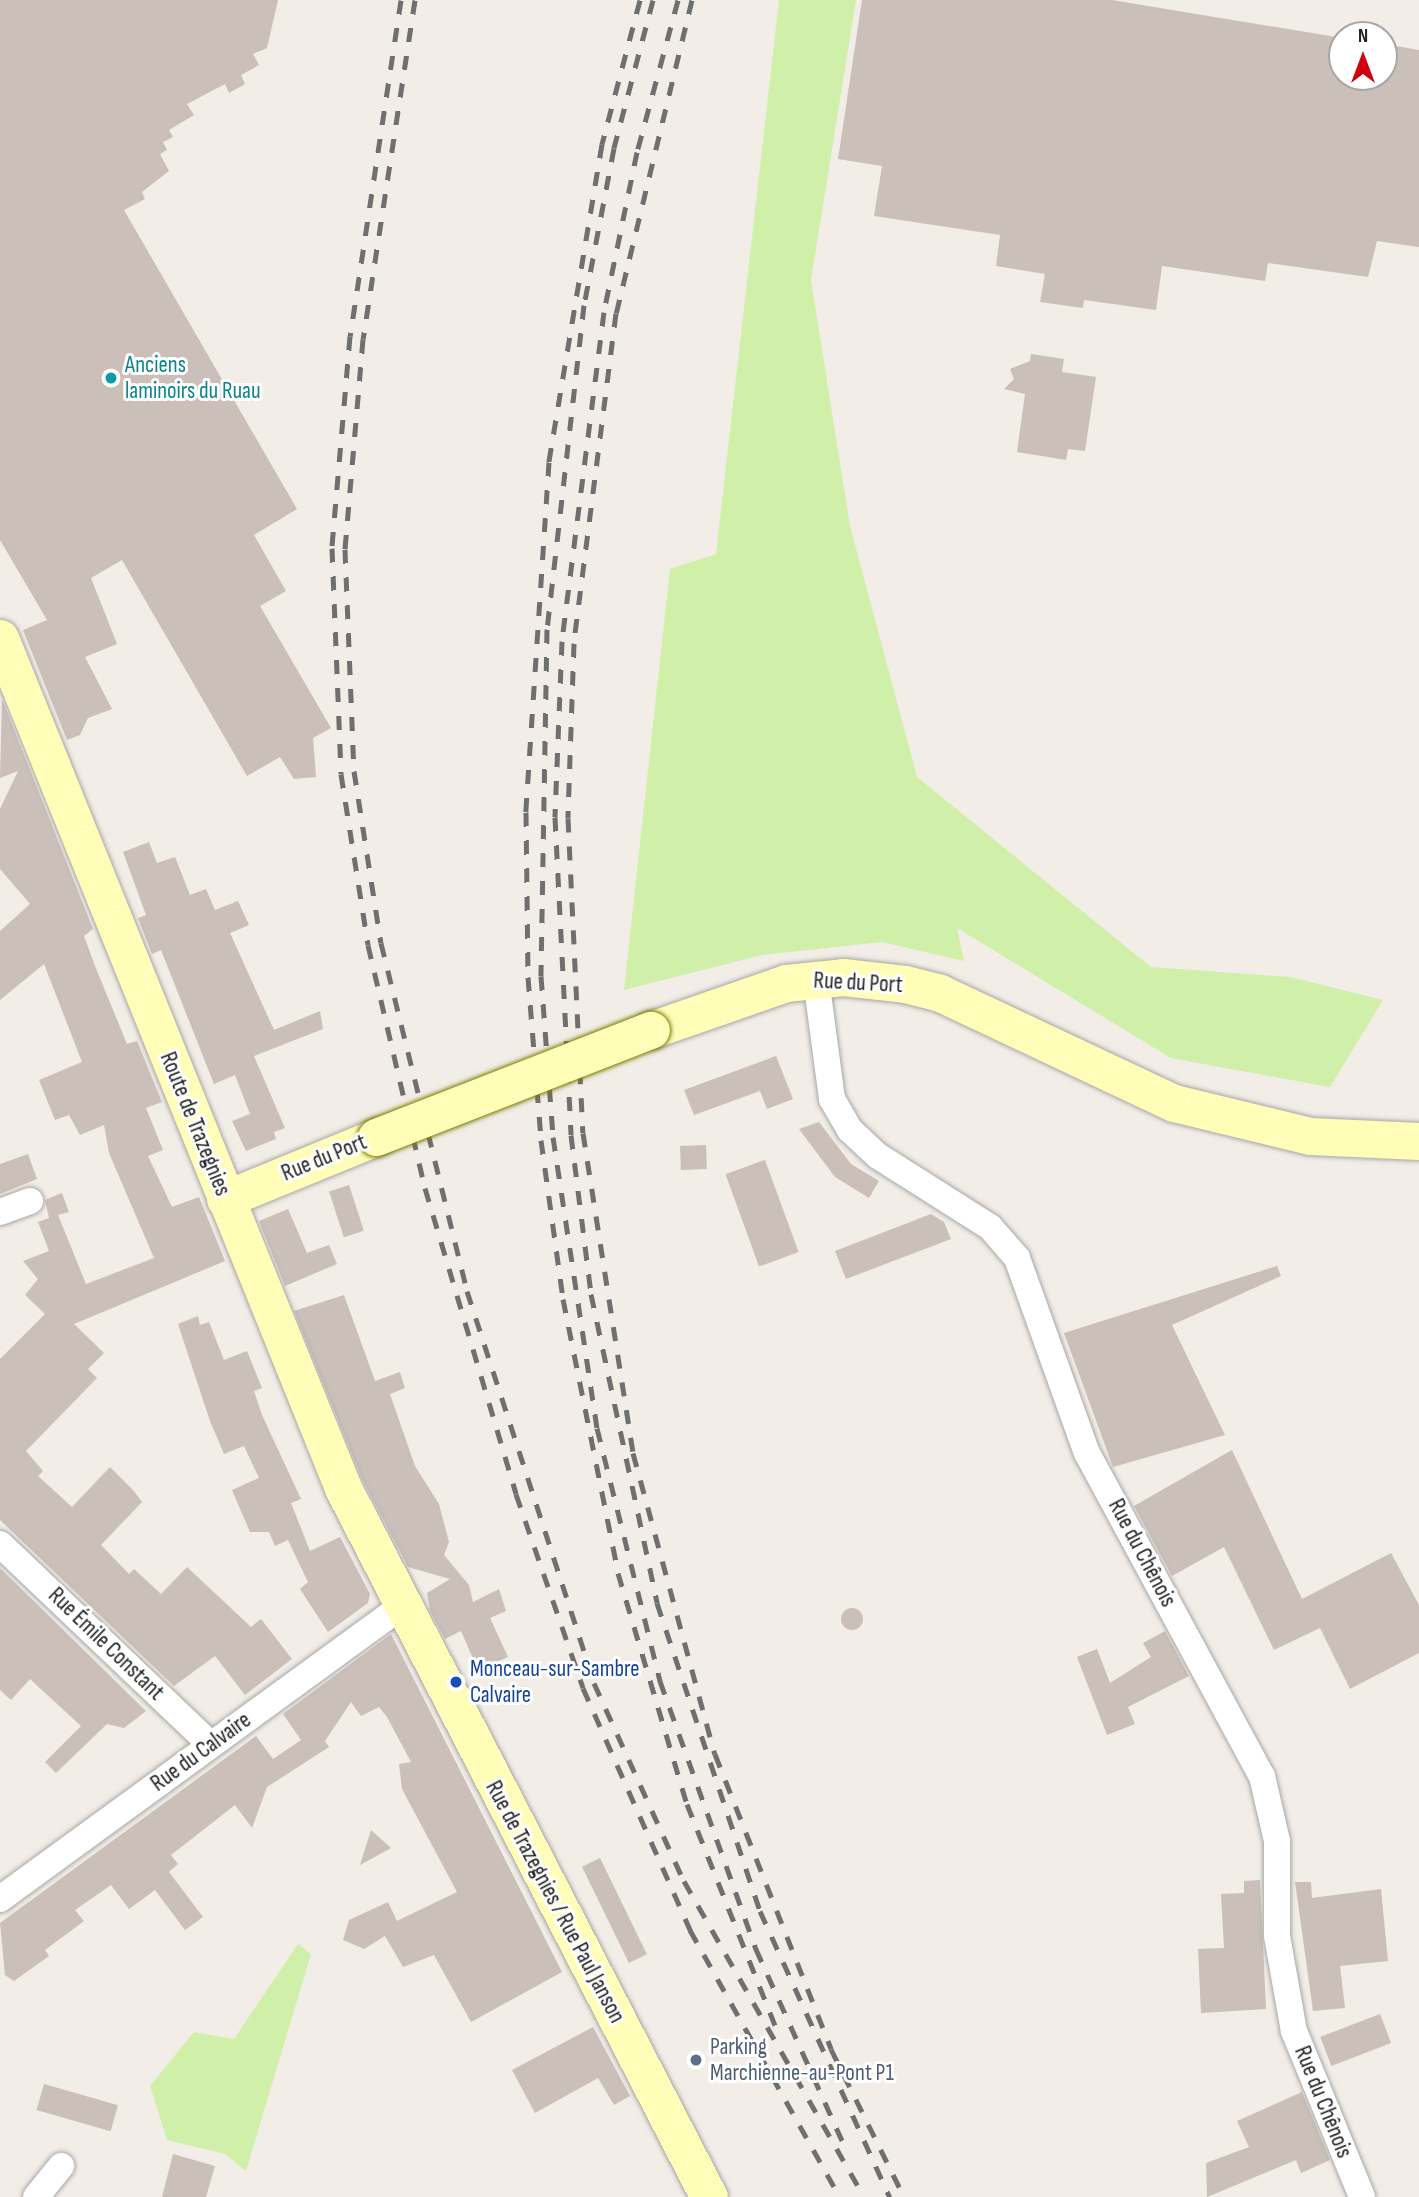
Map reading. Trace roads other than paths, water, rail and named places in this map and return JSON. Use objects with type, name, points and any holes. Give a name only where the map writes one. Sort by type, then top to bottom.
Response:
[{"type":"main road","name":"Route de Trazegnies","points":[[0,638],[318,1432],[402,1606]]},
{"type":"main road","name":"Rue du Port","points":[[225,1199],[376,1137],[755,990],[816,979],[873,980],[940,993],[1120,1080],[1242,1122],[1310,1136],[1419,1141]]},
{"type":"main road","name":"Rue de Trazegnies / Rue Paul Janson","points":[[402,1606],[709,2197]]},
{"type":"street","name":"Rue du Chênois","points":[[816,979],[832,1099],[850,1130],[878,1156],[990,1227],[1017,1258],[1087,1453],[1262,1776],[1277,1841],[1277,1936],[1294,2031],[1362,2197]]},
{"type":"street","points":[[0,1212],[30,1201]]},
{"type":"street","name":"Rue Émile Constant","points":[[0,1544],[211,1745]]},
{"type":"street","name":"Rue du Calvaire","points":[[0,1899],[402,1606]]},
{"type":"street","points":[[36,2197],[61,2166]]},
{"type":"railway","points":[[401,0],[350,336],[332,548],[341,774],[368,945],[425,1188],[516,1494],[583,1688],[690,1930],[840,2197]]},
{"type":"railway","points":[[415,0],[363,339],[345,549],[354,771],[381,943],[467,1291],[594,1683],[684,1881],[864,2197]]},
{"type":"railway","points":[[640,0],[602,144],[549,462],[526,812],[528,977],[541,1140],[563,1299],[618,1573],[687,1804],[778,2033]]},
{"type":"railway","points":[[653,0],[614,148],[584,305],[547,629],[541,976],[553,1137],[597,1428],[660,1681],[756,1949],[845,2147]]},
{"type":"railway","points":[[678,0],[637,152],[604,312],[562,641],[555,817],[571,1135],[591,1294],[657,1603],[760,1911],[890,2197]]},
{"type":"railway","points":[[692,0],[616,313],[574,643],[568,818],[583,1133],[633,1453],[715,1754],[831,2049],[904,2197]]},
{"type":"place","name":"Anciens laminoirs du Ruau","points":[[111,378]]},
{"type":"place","name":"Monceau-sur-Sambre Calvaire","points":[[456,1682]]},
{"type":"place","name":"Parking Marchienne-au-Pont P1","points":[[696,2060]]}]
